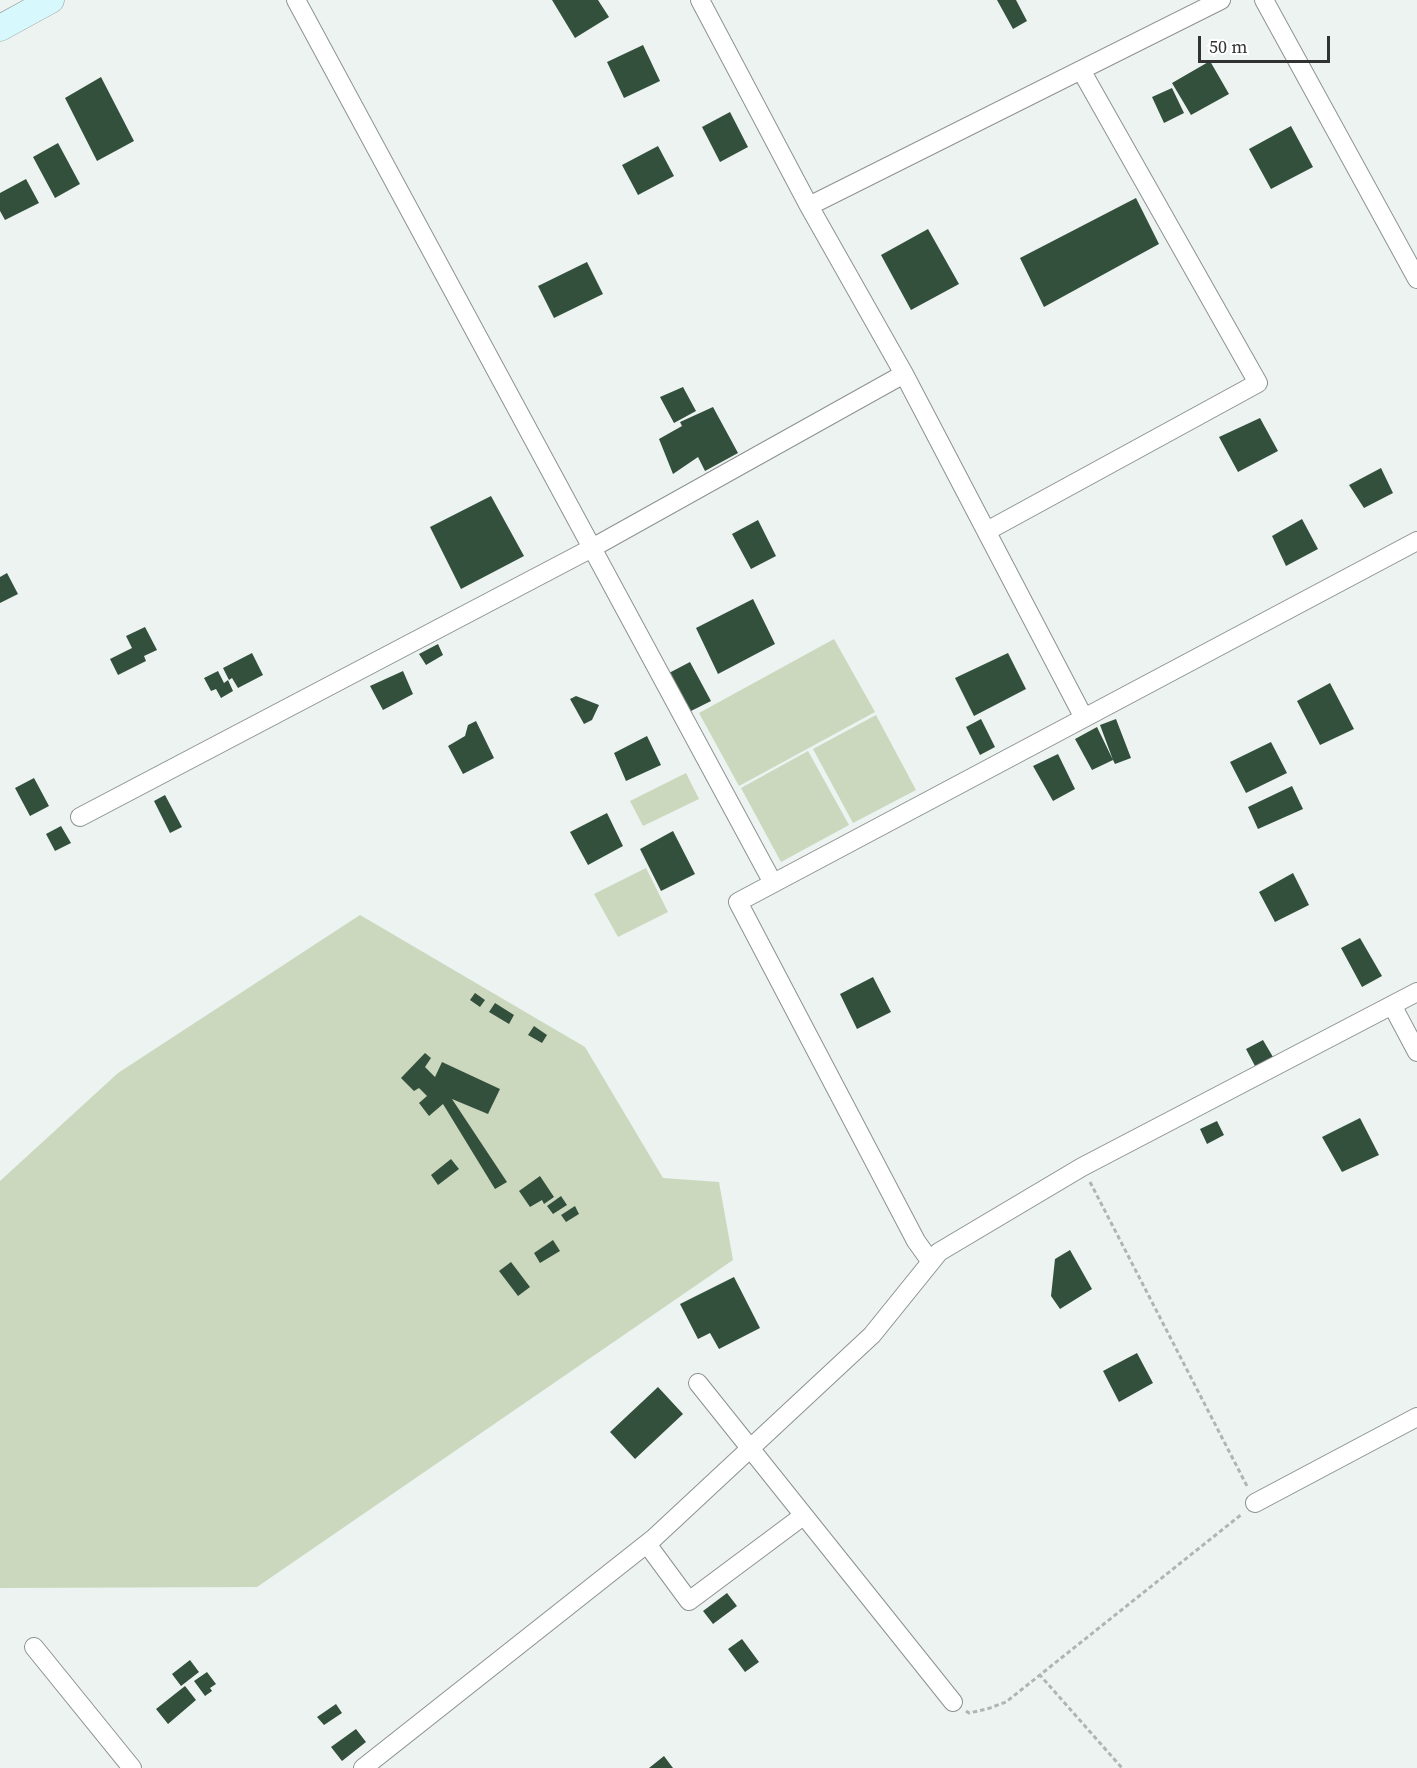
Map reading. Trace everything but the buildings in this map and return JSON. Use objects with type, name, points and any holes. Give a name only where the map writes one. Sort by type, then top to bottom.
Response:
[{"type":"street","points":[[0,28],[51,0]]},
{"type":"street","points":[[296,0],[773,883]]},
{"type":"street","points":[[700,0],[809,206],[904,374],[1084,718]]},
{"type":"street","points":[[809,206],[1221,0]]},
{"type":"street","points":[[1264,0],[1417,279]]},
{"type":"street","points":[[987,531],[1258,383],[1081,70]]},
{"type":"street","points":[[80,817],[592,548],[904,374]]},
{"type":"street","points":[[931,1262],[916,1241],[738,902],[1417,541]]},
{"type":"street","points":[[363,1768],[647,1544],[872,1335],[939,1252],[1082,1167],[1417,992]]},
{"type":"street","points":[[1392,1005],[1417,1052]]},
{"type":"street","points":[[698,1383],[953,1702]]},
{"type":"street","points":[[1255,1503],[1417,1417]]},
{"type":"street","points":[[647,1544],[689,1600],[803,1516]]},
{"type":"street","points":[[34,1647],[132,1768]]},
{"type":"path","points":[[953,1702],[969,1713],[1006,1702],[1255,1503],[1082,1167]]},
{"type":"path","points":[[1039,1674],[1122,1768]]},
{"type":"green space","points":[[834,639],[875,712],[739,786],[699,713]]},
{"type":"green space","points":[[876,715],[916,790],[853,823],[813,749]]},
{"type":"green space","points":[[808,751],[849,825],[781,862],[741,788]]},
{"type":"green space","points":[[686,773],[699,799],[643,826],[630,801]]},
{"type":"green space","points":[[646,868],[668,912],[618,937],[594,894]]},
{"type":"green space","points":[[360,915],[585,1047],[663,1178],[719,1182],[733,1260],[257,1587],[0,1588],[0,1181],[118,1073]]}]
